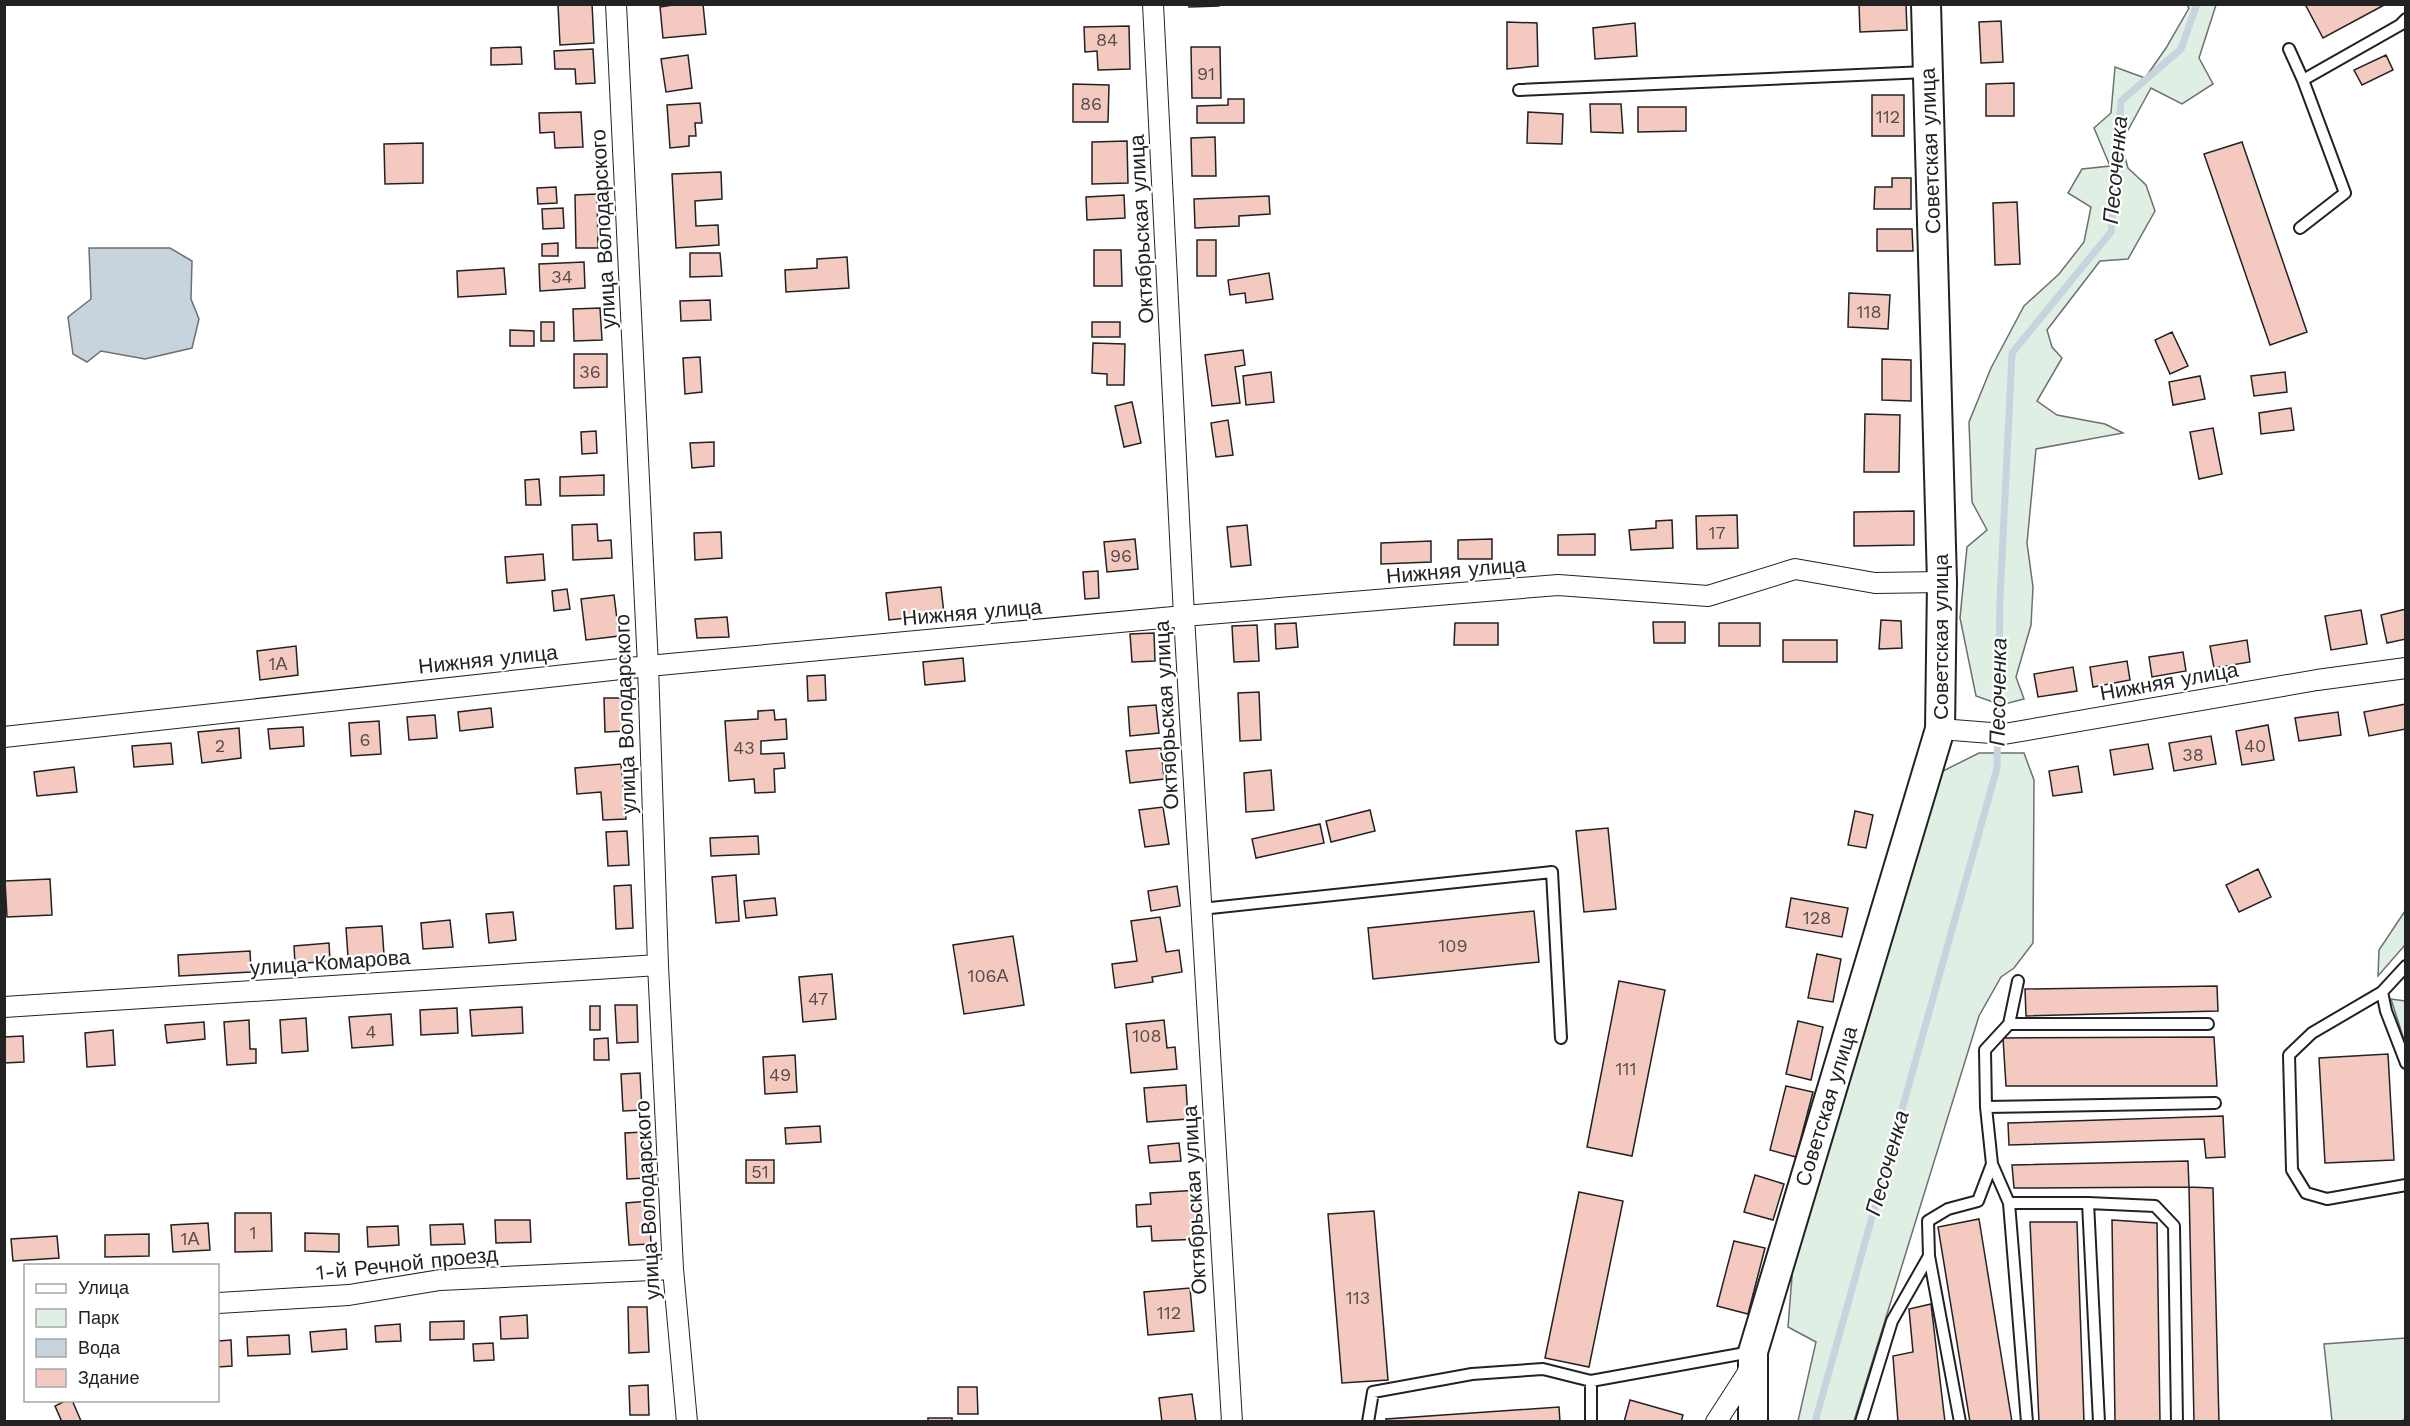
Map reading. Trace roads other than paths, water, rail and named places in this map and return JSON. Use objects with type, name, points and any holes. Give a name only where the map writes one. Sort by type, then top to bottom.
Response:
[{"type":"street","name":"улица Володарского","points":[[615,4],[648,666],[658,966],[673,1269],[687,1422]]},
{"type":"street","name":"Октябрьская улица","points":[[1153,4],[1184,616],[1232,1422]]},
{"type":"street","name":"Советская улица","points":[[1753,1422],[1754,1352],[1818,1132],[1941,729],[1941,582],[1926,4]]},
{"type":"street","name":"Нижняя улица","points":[[4,737],[648,666],[1184,616],[1558,585],[1708,596],[1795,569],[1875,583],[1941,582]]},
{"type":"street","name":"Нижняя улица","points":[[1941,729],[2004,734],[2317,680],[2406,668]]},
{"type":"street","name":"улица Комарова","points":[[4,1007],[658,966]]},
{"type":"street","name":"1-й Речной проезд","points":[[219,1303],[349,1295],[440,1280],[673,1269]]},
{"type":"street","points":[[1716,1422],[1747,1374],[1754,1352]]},
{"type":"lane","points":[[2303,80],[2406,20]]},
{"type":"lane","points":[[2289,49],[2303,80],[2345,193],[2300,228]]},
{"type":"lane","points":[[1519,90],[1928,71]]},
{"type":"lane","points":[[1201,909],[1552,872],[1561,1038]]},
{"type":"lane","points":[[2406,966],[2382,992],[2312,1033],[2289,1055],[2292,1170],[2306,1193],[2327,1199],[2406,1185]]},
{"type":"lane","points":[[2018,981],[2009,1024],[1985,1050],[1986,1107],[1992,1164],[2009,1203],[2027,1422]]},
{"type":"lane","points":[[2382,992],[2386,1011],[2406,1063]]},
{"type":"lane","points":[[2009,1024],[2208,1024]]},
{"type":"lane","points":[[1986,1107],[2215,1103]]},
{"type":"lane","points":[[1960,1422],[1929,1256],[1928,1221],[1947,1209],[1978,1201],[1992,1164]]},
{"type":"lane","points":[[2009,1203],[2156,1206],[2174,1226],[2177,1422]]},
{"type":"lane","points":[[2088,1203],[2099,1422]]},
{"type":"lane","points":[[1861,1422],[1892,1321],[1929,1256]]},
{"type":"lane","points":[[1368,1422],[1373,1392],[1472,1374],[1543,1369],[1591,1381],[1754,1352]]},
{"type":"lane","points":[[1591,1381],[1592,1422]]},
{"type":"water","points":[[89,248],[170,248],[192,261],[191,299],[199,319],[192,348],[145,359],[101,351],[87,362],[73,354],[68,317],[91,299]]},
{"type":"waterway","name":"Песоченка","points":[[1815,1422],[1997,768],[2000,600],[2012,353],[2111,232],[2121,101],[2181,49],[2197,4]]}]
